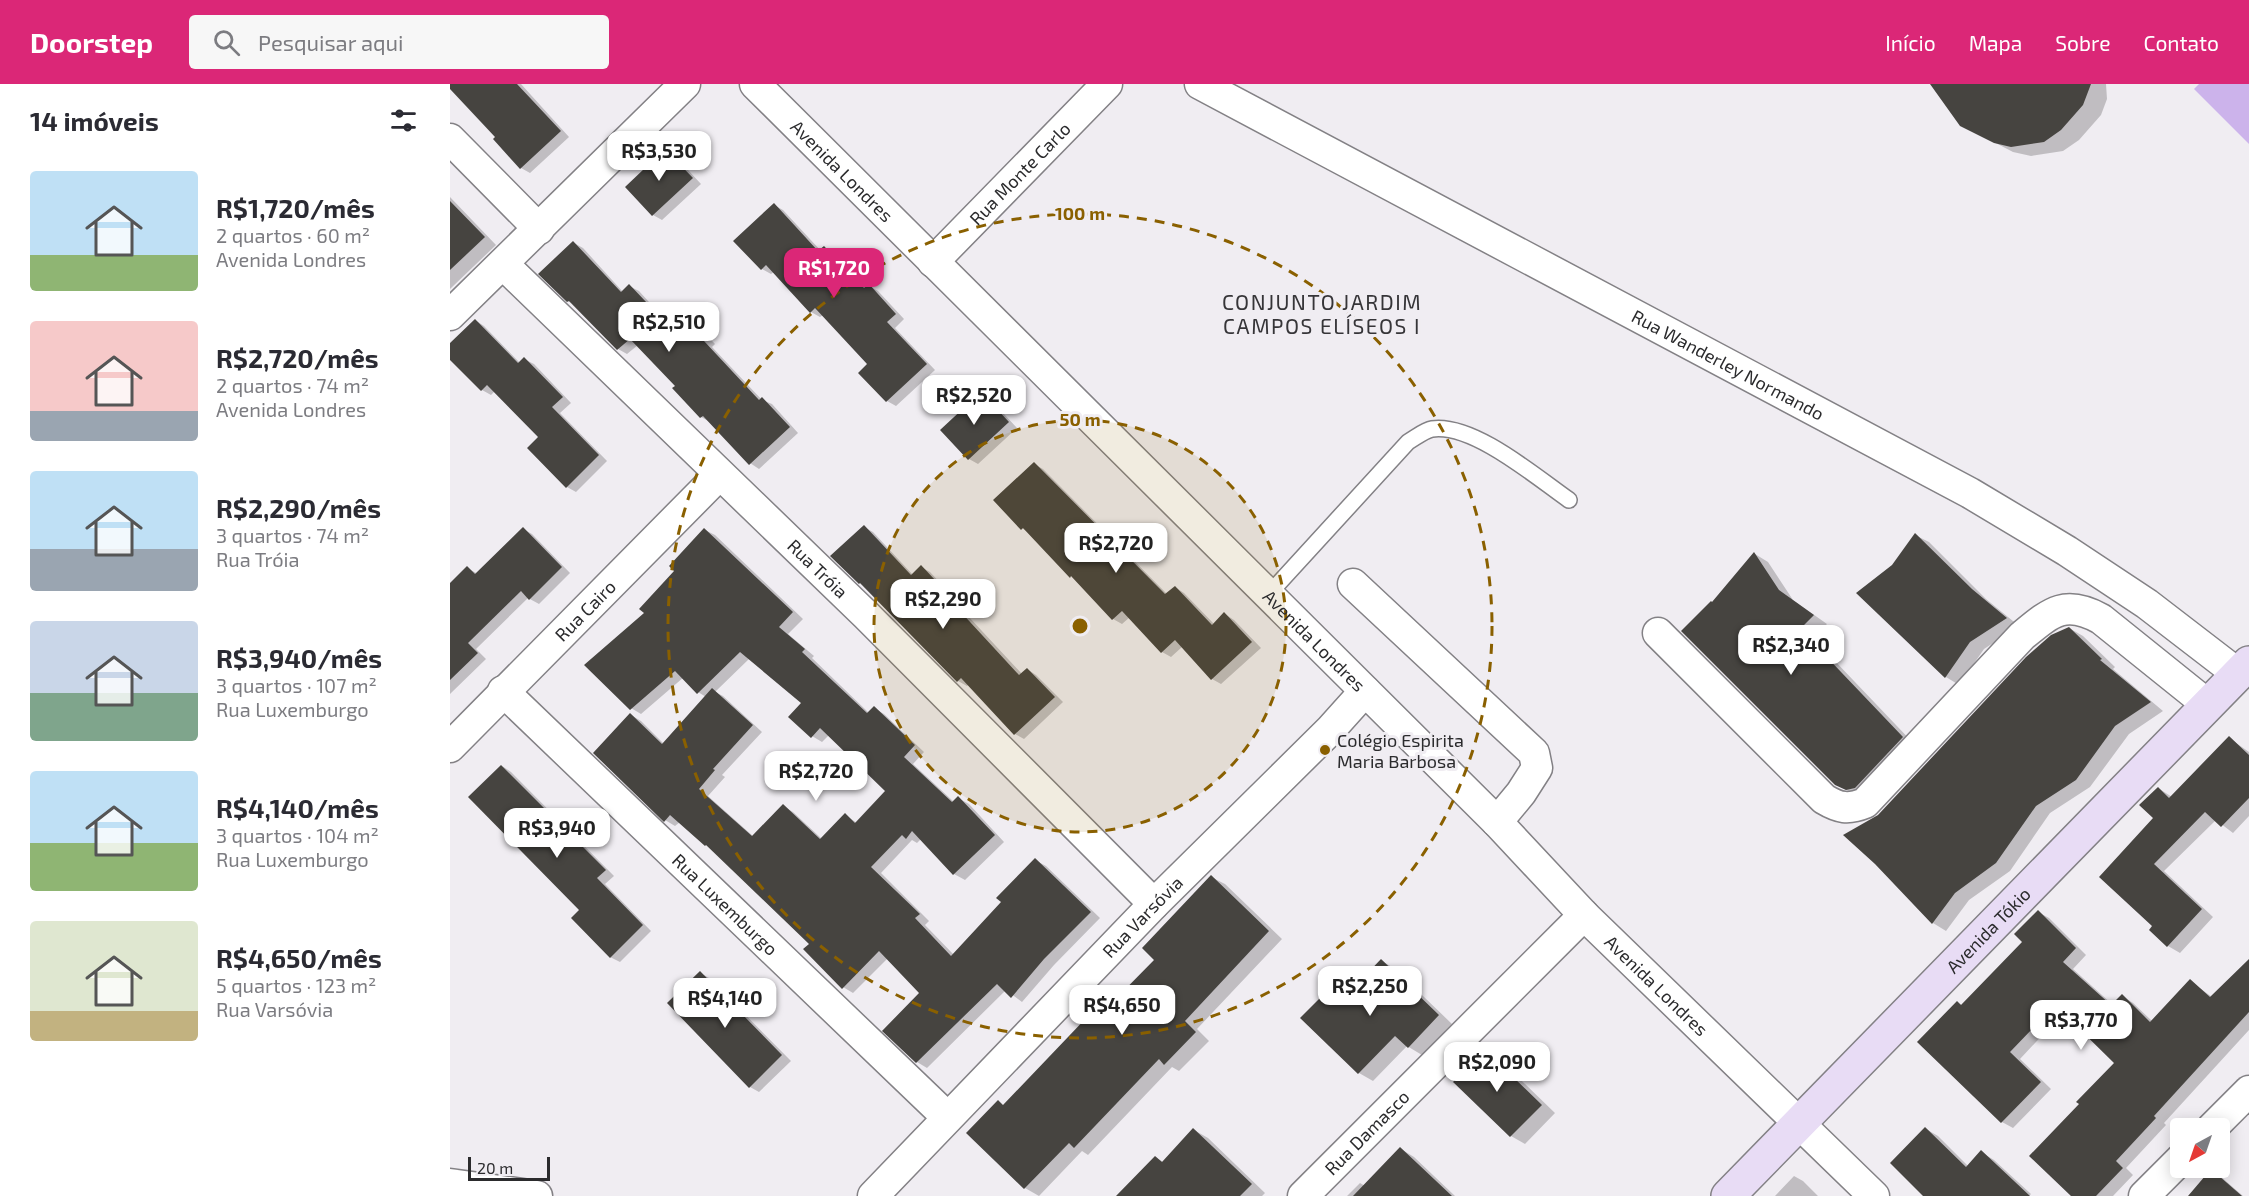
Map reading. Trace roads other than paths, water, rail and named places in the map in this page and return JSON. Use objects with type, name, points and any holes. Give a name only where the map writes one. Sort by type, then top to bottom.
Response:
[{"type":"street","points":[[450,315],[685,84]]},
{"type":"street","name":"Avenida Londres","points":[[755,84],[1497,822],[1584,915],[1874,1196]]},
{"type":"street","name":"Rua Monte Carlo","points":[[933,261],[1107,84]]},
{"type":"street","name":"Rua Wanderley Normando","points":[[1200,84],[1970,493],[2067,551],[2243,669]]},
{"type":"street","points":[[450,139],[539,229]]},
{"type":"street","name":"Rua Tróia","points":[[502,264],[866,615],[1154,904]]},
{"type":"street","name":"Rua Cairo","points":[[450,747],[719,475]]},
{"type":"street","points":[[1353,584],[1534,753],[1537,768],[1521,793],[1497,822]]},
{"type":"street","points":[[1658,633],[1824,799],[1839,807],[1853,808],[1865,803],[2022,636],[2044,618],[2065,608],[2085,610],[2101,619],[2208,705]]},
{"type":"street","name":"Avenida Tókio","points":[[1728,1196],[2243,669]]},
{"type":"street","name":"Rua Luxemburgo","points":[[503,691],[947,1117]]},
{"type":"street","name":"Rua Varsóvia","points":[[873,1196],[1154,904],[1330,730],[1365,691]]},
{"type":"street","name":"Rua Damasco","points":[[1303,1196],[1584,915]]},
{"type":"street","points":[[2222,1118],[2249,1091]]},
{"type":"street","points":[[2144,1196],[2170,1170]]},
{"type":"street","points":[[450,1184],[537,1196]]},
{"type":"lane","points":[[1268,595],[1408,442],[1431,429],[1458,430],[1486,443],[1569,500]]},
{"type":"place","name":"Colégio Espirita Maria Barbosa","points":[[1325,750]]},
{"type":"district","name":"CONJUNTO JARDIM CAMPOS ELÍSEOS I","points":[[1322,313]]}]
